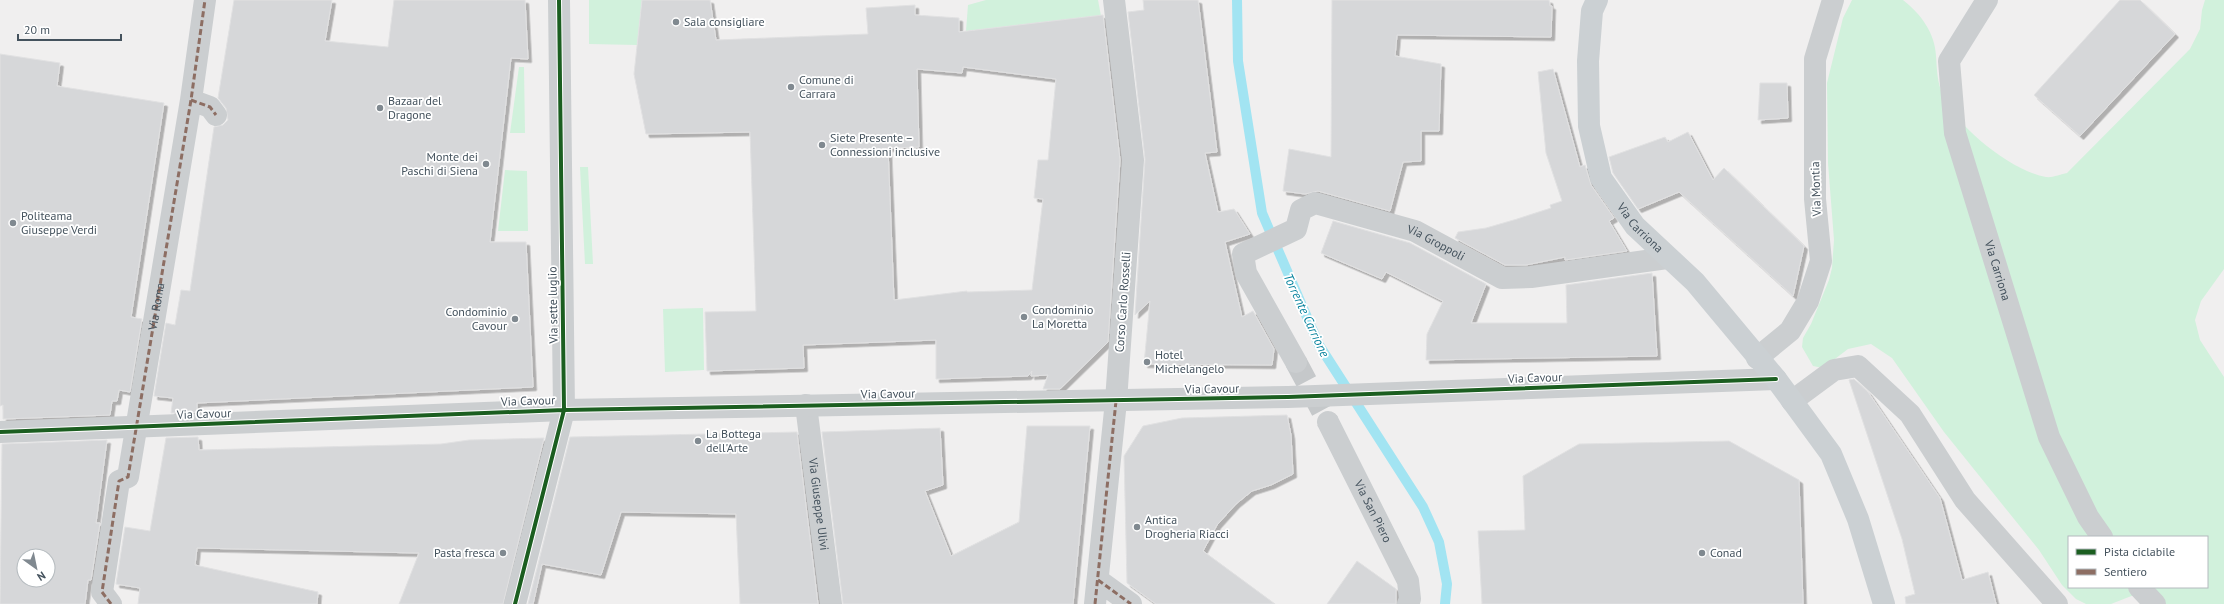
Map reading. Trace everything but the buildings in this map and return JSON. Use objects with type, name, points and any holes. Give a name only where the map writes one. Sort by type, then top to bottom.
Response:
[{"type":"main road","name":"Via Carriona","points":[[1591,4],[1588,61],[1590,126],[1601,178],[1635,226],[1667,258],[1695,282],[1776,379],[1831,454],[1858,519],[1884,604]]},
{"type":"street","name":"Via Roma","points":[[111,604],[102,592],[119,481],[128,477],[191,100],[205,0]]},
{"type":"street","name":"Via sette luglio","points":[[514,604],[564,410],[559,0]]},
{"type":"street","name":"Corso Carlo Rosselli","points":[[1095,604],[1116,402],[1133,160],[1114,0]]},
{"type":"street","name":"Via Montia","points":[[1758,358],[1790,331],[1808,301],[1821,261],[1815,199],[1815,59],[1833,0]]},
{"type":"street","name":"Via Carriona","points":[[1987,0],[1949,61],[1955,134],[2049,437],[2088,517],[2101,536]]},
{"type":"street","points":[[191,100],[210,107],[216,115]]},
{"type":"street","name":"Via Groppoli","points":[[1296,362],[1245,264],[1296,229],[1301,210],[1315,203],[1415,231],[1502,278],[1531,277],[1667,258]]},
{"type":"street","points":[[1792,401],[1834,370],[1858,366],[1910,414],[1965,500],[2056,604]]},
{"type":"street","name":"Via Cavour","points":[[0,432],[564,410],[806,405],[1116,402],[1776,379]]},
{"type":"street","name":"Via Giuseppe Ulivi","points":[[806,405],[831,604]]},
{"type":"street","name":"Via San Piero","points":[[1328,422],[1408,581],[1410,599],[1408,604]]},
{"type":"street","points":[[1098,580],[1131,604]]},
{"type":"street","points":[[2140,588],[2155,604]]},
{"type":"green space","points":[[589,0],[642,0],[637,45],[589,44]]},
{"type":"green space","points":[[986,0],[1098,0],[1101,16],[966,31],[968,5]]},
{"type":"green space","points":[[1852,0],[1903,0],[1916,11],[1930,32],[1935,48],[1941,90],[1950,107],[1960,120],[1972,133],[2002,157],[2033,173],[2046,177],[2054,176],[2067,173],[2190,49],[2200,29],[2202,10],[2205,0],[2224,0],[2224,269],[2201,301],[2195,320],[2200,340],[2224,377],[2224,604],[2162,604],[2134,595],[2111,604],[2086,604],[2076,599],[2062,585],[2039,550],[1944,432],[1892,358],[1871,344],[1848,349],[1823,368],[1813,366],[1802,347],[1803,338],[1811,324],[1829,280],[1832,268],[1834,240],[1828,163],[1827,83],[1843,18]]},
{"type":"green space","points":[[519,67],[524,67],[525,133],[510,133]]},
{"type":"green space","points":[[580,167],[588,167],[593,264],[585,264]]},
{"type":"green space","points":[[505,170],[527,171],[528,231],[498,231]]},
{"type":"green space","points":[[703,308],[704,370],[665,372],[663,309]]},
{"type":"waterway","name":"Torrente Carrione","points":[[1237,0],[1238,61],[1262,213],[1319,345],[1423,507],[1439,542],[1447,584],[1445,604]]},
{"type":"tunnel","points":[[1296,362],[1328,422]]},
{"type":"marked path","points":[[111,604],[102,592],[119,481],[128,477],[191,100],[205,0]]},
{"type":"marked path","points":[[191,100],[210,107],[216,115]]},
{"type":"marked path","points":[[1095,604],[1116,401]]},
{"type":"marked path","points":[[1098,580],[1131,604]]},
{"type":"cycle path","points":[[515,604],[564,410],[559,0]]},
{"type":"cycle path","points":[[0,432],[564,410],[1288,397],[1776,379]]},
{"type":"place","name":"Sala consigliare","points":[[676,22]]},
{"type":"place","name":"Comune di Carrara","points":[[791,87]]},
{"type":"place","name":"Bazaar del Dragone","points":[[380,108]]},
{"type":"place","name":"Siete Presente – Connessioni inclusive","points":[[822,145]]},
{"type":"place","name":"Monte dei Paschi di Siena","points":[[486,164]]},
{"type":"place","name":"Politeama Giuseppe Verdi","points":[[13,223]]},
{"type":"place","name":"Condominio La Moretta","points":[[1024,317]]},
{"type":"place","name":"Condominio Cavour","points":[[515,319]]},
{"type":"place","name":"Hotel Michelangelo","points":[[1147,362]]},
{"type":"place","name":"La Bottega dell'Arte","points":[[698,441]]},
{"type":"place","name":"Antica Drogheria Riacci","points":[[1137,527]]},
{"type":"place","name":"Pasta fresca","points":[[503,553]]},
{"type":"place","name":"Conad","points":[[1702,553]]}]
